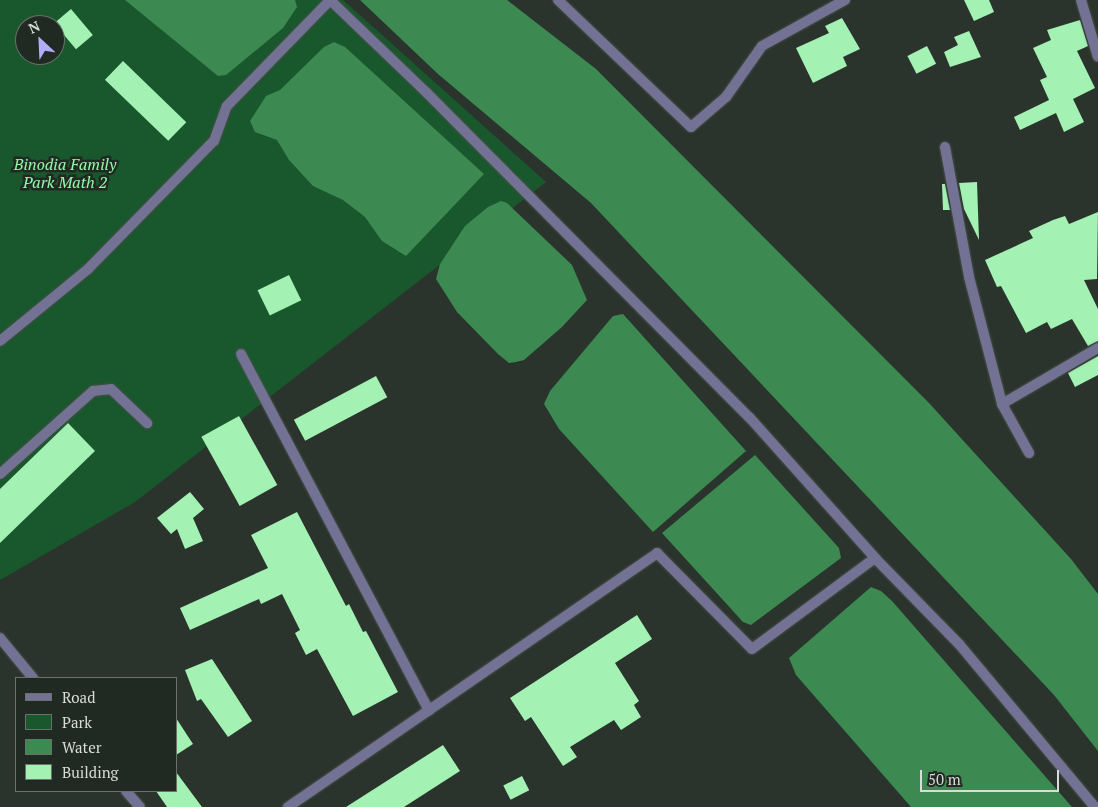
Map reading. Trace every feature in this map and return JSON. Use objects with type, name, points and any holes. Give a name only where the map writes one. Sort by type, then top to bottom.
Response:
[{"type":"street","points":[[0,341],[88,269],[214,141],[227,106],[330,0],[428,93],[750,418],[876,558],[959,644],[1095,807]]},
{"type":"street","points":[[558,0],[691,127],[726,96],[762,46],[845,0]]},
{"type":"street","points":[[1081,0],[1098,57]]},
{"type":"street","points":[[946,147],[968,277],[1002,404],[1028,453]]},
{"type":"street","points":[[1002,404],[1098,348]]},
{"type":"street","points":[[241,354],[428,710]]},
{"type":"street","points":[[0,474],[92,391],[111,390],[147,423]]},
{"type":"street","points":[[288,807],[657,553],[752,650],[876,558]]},
{"type":"street","points":[[0,638],[32,677]]},
{"type":"street","points":[[127,792],[140,807]]},
{"type":"green space","name":"Binodia Family Park Math 2","points":[[0,0],[343,0],[546,182],[135,502],[0,580]]},
{"type":"water","points":[[125,0],[295,0],[297,7],[283,28],[226,75],[218,76]]},
{"type":"water","points":[[360,0],[507,0],[596,69],[929,403],[1071,559],[1098,594],[1098,751],[1054,695],[591,203],[438,74]]},
{"type":"water","points":[[334,42],[345,47],[484,174],[406,256],[382,241],[365,217],[343,200],[313,186],[289,160],[277,140],[255,132],[250,121],[266,96],[280,90],[324,47]]},
{"type":"water","points":[[501,201],[507,203],[572,265],[587,300],[562,327],[524,360],[509,363],[457,312],[436,279],[440,264],[465,226],[488,207]]},
{"type":"water","points":[[623,314],[746,451],[653,532],[559,429],[544,404],[550,391],[613,316]]},
{"type":"water","points":[[755,455],[839,548],[841,558],[751,625],[743,622],[662,533]]},
{"type":"water","points":[[871,587],[881,591],[892,601],[1072,807],[911,807],[796,675],[789,658]]},
{"type":"building","points":[[964,0],[989,0],[994,12],[974,21]]},
{"type":"building","points":[[71,9],[93,35],[76,49],[65,36],[64,15]]},
{"type":"building","points":[[842,18],[860,49],[843,57],[847,66],[813,83],[796,48],[829,33],[825,26]]},
{"type":"building","points":[[1080,20],[1088,46],[1077,51],[1095,88],[1073,99],[1084,122],[1064,132],[1056,113],[1020,130],[1014,117],[1049,100],[1040,80],[1047,77],[1033,48],[1051,40],[1047,30]]},
{"type":"building","points":[[969,31],[981,57],[950,67],[944,52],[958,45],[954,37]]},
{"type":"building","points":[[927,46],[936,64],[916,74],[907,56]]},
{"type":"building","points":[[123,61],[186,122],[168,141],[105,80]]},
{"type":"building","points":[[977,182],[979,240],[964,209],[959,183]]},
{"type":"building","points":[[942,184],[945,184],[950,210],[943,210]]},
{"type":"building","points":[[1098,212],[1097,279],[1084,280],[1098,309],[1098,341],[1088,346],[1072,319],[1051,329],[1047,322],[1026,333],[1001,286],[997,287],[985,260],[1033,238],[1029,231],[1053,220],[1065,216],[1069,224]]},
{"type":"building","points":[[289,275],[301,300],[270,316],[258,290]]},
{"type":"building","points":[[1098,356],[1098,375],[1075,387],[1068,373]]},
{"type":"building","points":[[376,376],[387,397],[305,441],[294,420]]},
{"type":"building","points":[[239,416],[277,485],[240,506],[201,437]]},
{"type":"building","points":[[68,423],[95,451],[0,543],[0,489]]},
{"type":"building","points":[[190,492],[204,509],[193,518],[203,541],[185,549],[177,529],[171,534],[157,518]]},
{"type":"building","points":[[297,512],[346,606],[349,604],[363,632],[366,631],[398,692],[353,716],[317,649],[306,655],[295,633],[300,630],[282,594],[261,604],[259,599],[190,630],[180,608],[268,568],[251,535]]},
{"type":"building","points":[[637,615],[652,639],[615,663],[639,701],[634,705],[641,717],[621,730],[614,720],[570,747],[577,757],[563,766],[531,717],[525,721],[510,698]]},
{"type":"building","points":[[212,659],[252,721],[228,737],[201,699],[197,701],[185,670]]},
{"type":"building","points":[[178,721],[193,744],[178,754]]},
{"type":"building","points":[[443,745],[460,771],[404,807],[346,807]]},
{"type":"building","points":[[178,775],[202,807],[167,807],[157,792],[178,792]]},
{"type":"building","points":[[522,776],[529,790],[511,800],[503,786]]}]
